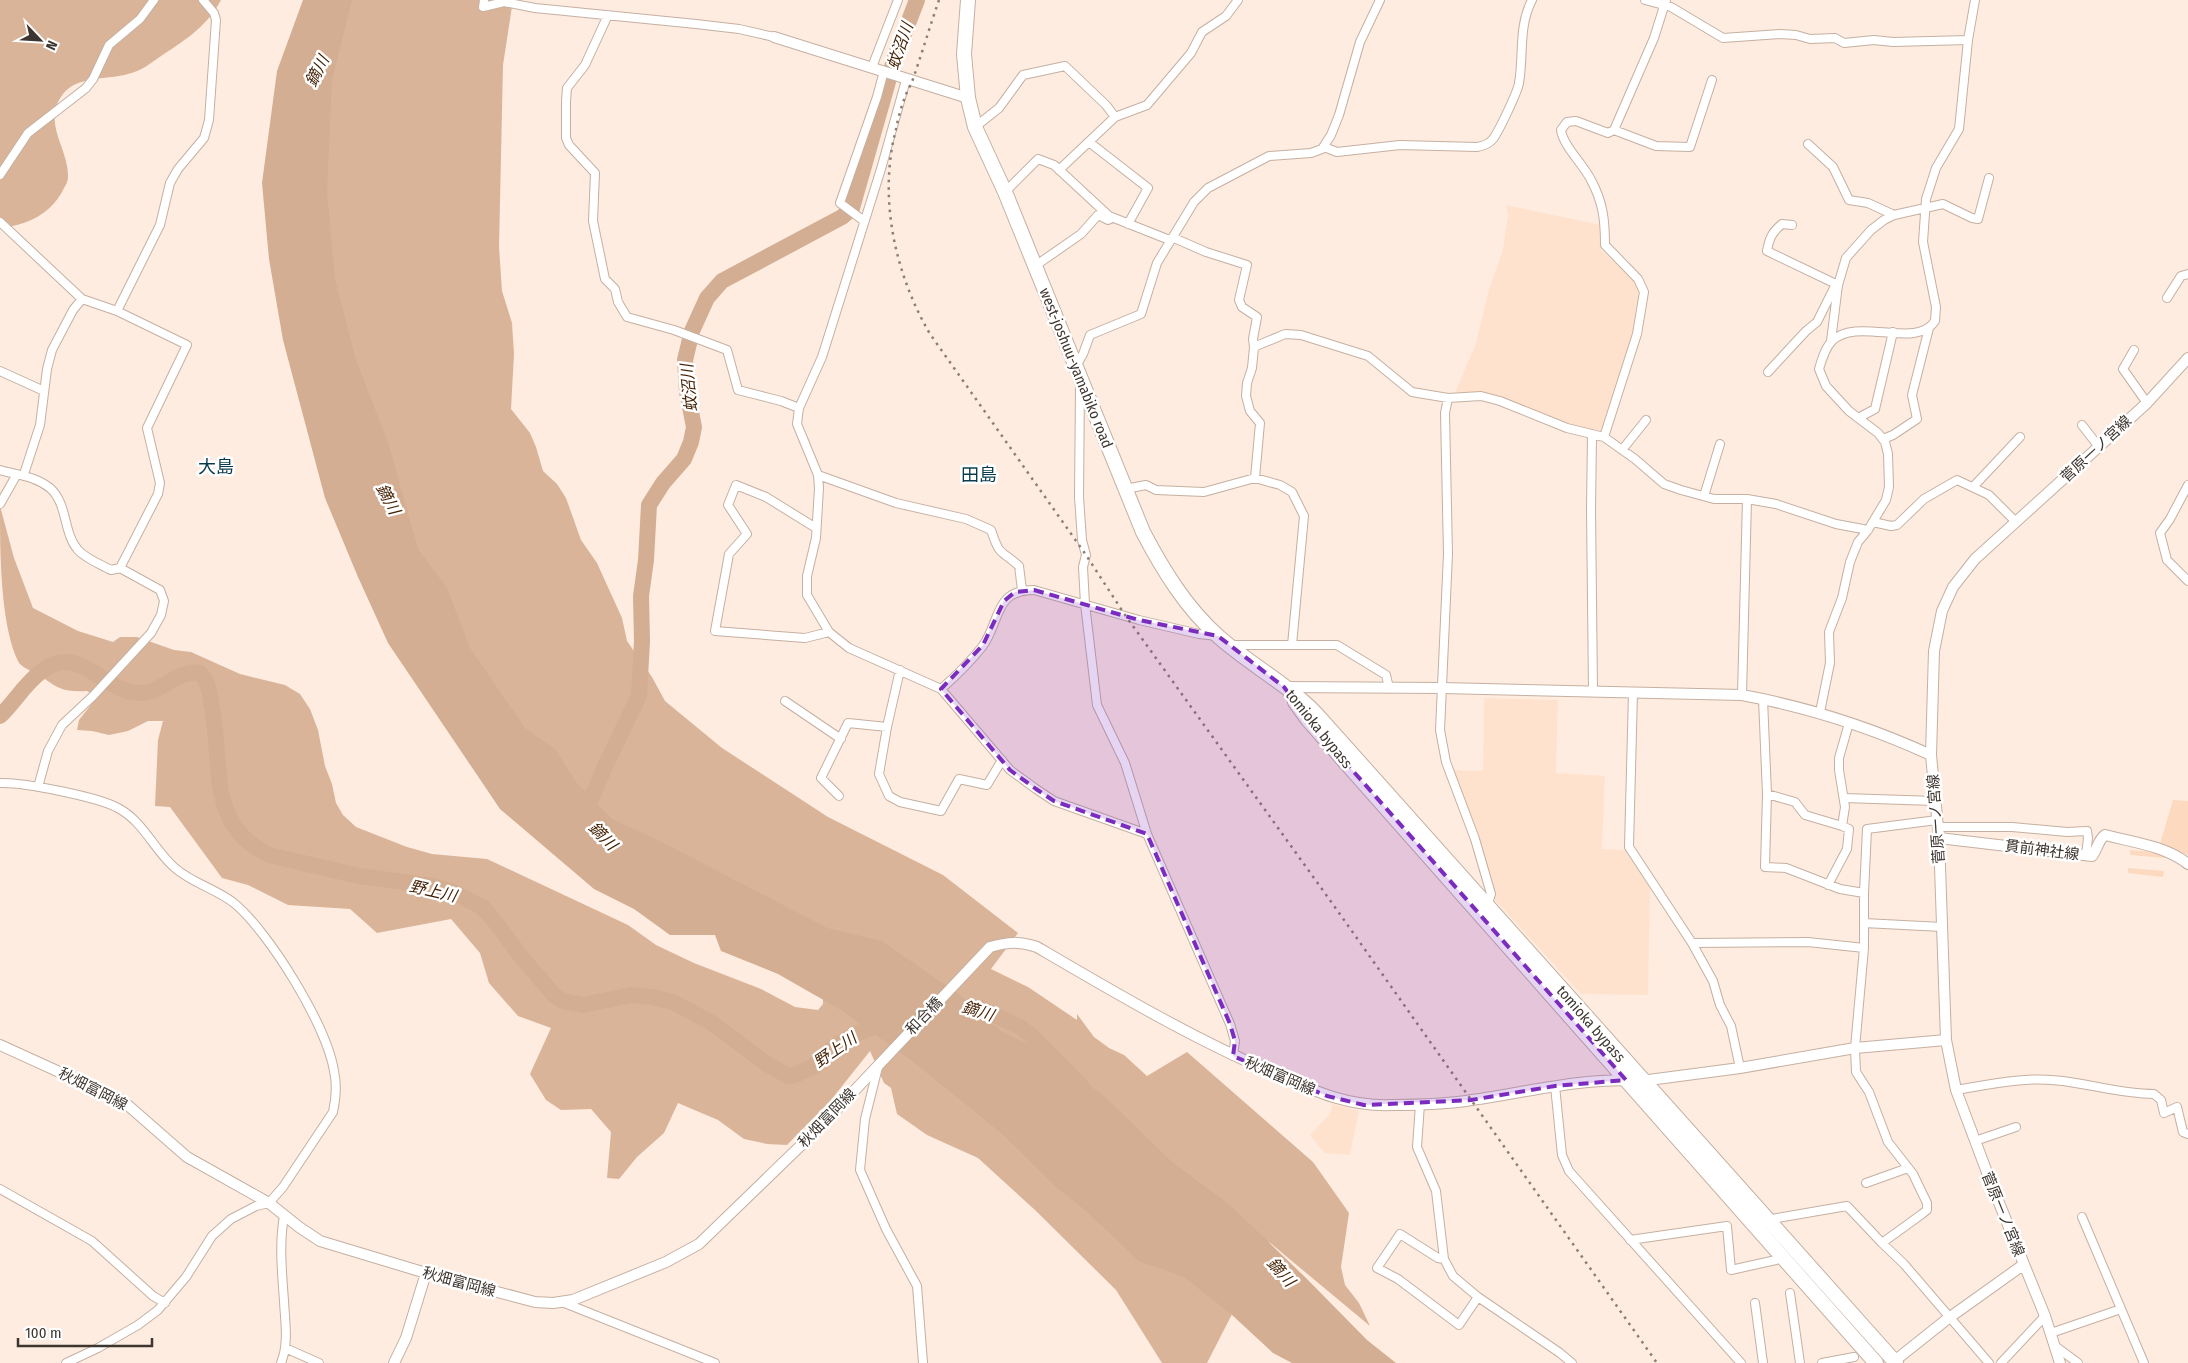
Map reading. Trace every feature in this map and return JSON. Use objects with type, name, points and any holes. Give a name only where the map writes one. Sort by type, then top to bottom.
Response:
[{"type":"highway","name":"west-joshuu-yamabiko road","points":[[968,0],[964,54],[968,98],[975,127],[1005,192],[1143,532],[1163,571],[1190,607],[1218,636],[1284,687]]},
{"type":"highway","name":"tomioka bypass","points":[[1284,687],[1316,712],[1641,1081],[1894,1362]]},
{"type":"highway","name":"tomioka bypass","points":[[1284,687],[1308,720],[1876,1363]]},
{"type":"main road","points":[[774,37],[968,98]]},
{"type":"main road","name":"菅原一ノ宮線","points":[[2060,1363],[2045,1316],[1956,1090],[1946,1040],[1939,838],[1931,754],[1934,651],[1942,611],[1953,587],[1975,559],[2146,403],[2188,358]]},
{"type":"main road","points":[[1284,687],[1442,688],[1742,695],[1820,712],[1894,738],[1931,754]]},
{"type":"main road","name":"貫前神社線","points":[[1939,838],[2092,856],[2098,850],[2101,838],[2105,835],[2160,849],[2180,858],[2188,864]]},
{"type":"main road","name":"秋畑富岡線","points":[[960,979],[990,947],[1007,942],[1023,942],[1038,947],[1130,1001],[1233,1056],[1327,1096],[1364,1105],[1420,1104],[1471,1100],[1555,1086],[1626,1080],[1641,1081],[1740,1068],[1855,1048],[1946,1040]]},
{"type":"main road","name":"和合橋","points":[[888,1054],[960,979]]},
{"type":"main road","name":"秋畑富岡線","points":[[0,1044],[118,1098],[187,1157],[269,1203],[320,1241],[426,1273],[535,1302],[573,1300],[666,1262],[699,1244],[822,1124],[888,1054]]},
{"type":"main road","points":[[1894,1362],[1950,1317],[2024,1265]]},
{"type":"main road","points":[[394,1363],[406,1338],[426,1273]]},
{"type":"street","points":[[0,175],[28,133],[86,88],[93,79],[109,45],[140,19],[154,0]]},
{"type":"street","points":[[117,311],[160,225],[170,183],[178,169],[198,148],[204,138],[209,120],[216,20],[214,13],[203,0]]},
{"type":"street","points":[[484,0],[483,7],[504,2],[534,8],[730,28],[774,37]]},
{"type":"street","points":[[872,67],[898,0]]},
{"type":"street","points":[[1059,170],[1115,117],[1135,111],[1146,104],[1191,53],[1202,32],[1226,16],[1238,0]]},
{"type":"street","points":[[1233,1056],[1235,1042],[1230,1024],[1147,834],[1125,763],[1097,704],[1085,604],[1083,567],[1086,555],[1082,540],[1079,497],[1078,374],[1090,335],[1141,314],[1157,263],[1174,238],[1194,202],[1208,188],[1269,156],[1311,153],[1324,147],[1339,115],[1360,42],[1380,0]]},
{"type":"street","points":[[1324,147],[1337,152],[1400,145],[1477,147],[1486,145],[1493,138],[1519,85],[1522,28],[1526,12],[1532,0]]},
{"type":"street","points":[[1645,0],[1665,2],[1723,38],[1796,34],[1810,39],[1835,38],[1844,43],[1874,40],[1893,42],[1968,40]]},
{"type":"street","points":[[1883,439],[1893,435],[1917,419],[1912,395],[1929,328],[1935,321],[1936,307],[1923,242],[1926,199],[1936,168],[1959,129],[1968,40],[1975,0]]},
{"type":"street","points":[[1604,437],[1637,334],[1644,292],[1638,279],[1605,245],[1605,217],[1599,198],[1591,180],[1561,132],[1564,124],[1572,121],[1608,133],[1614,130],[1654,38],[1665,2]]},
{"type":"street","points":[[608,15],[585,65],[567,88],[565,128],[569,145],[595,173],[593,221],[605,279],[615,289],[618,302],[627,317],[674,330],[727,350],[738,390],[781,401],[799,408]]},
{"type":"street","points":[[975,127],[998,108],[1023,75],[1065,66],[1106,105],[1115,117]]},
{"type":"street","points":[[861,219],[840,203],[877,97],[884,71]]},
{"type":"street","points":[[906,80],[881,169],[861,219],[822,357],[799,408],[797,424],[818,475],[820,488],[807,595],[829,632],[849,648],[941,689],[1010,770],[1054,800],[1147,834]]},
{"type":"street","points":[[1614,130],[1656,146],[1690,147],[1712,80]]},
{"type":"street","points":[[1089,142],[1148,188],[1128,224]]},
{"type":"street","points":[[1808,144],[1833,167],[1850,200],[1868,203],[1894,215]]},
{"type":"street","points":[[1005,192],[1038,159],[1054,165],[1112,217],[1167,239],[1174,238],[1206,252],[1247,265],[1239,300],[1242,307],[1257,317],[1253,339],[1252,368],[1247,383],[1246,396],[1250,411],[1260,423],[1255,478]]},
{"type":"street","points":[[1817,322],[1837,284],[1846,258],[1871,230],[1894,215],[1943,204],[1972,218],[1978,218],[1989,178]]},
{"type":"street","points":[[1035,266],[1081,234],[1098,215],[1108,220],[1112,217]]},
{"type":"street","points":[[0,222],[82,299],[117,311],[187,345],[147,428],[160,483],[158,494],[120,568]]},
{"type":"street","points":[[1792,225],[1782,224],[1774,230],[1768,242],[1767,252],[1837,284]]},
{"type":"street","points":[[2167,298],[2181,276],[2188,274]]},
{"type":"street","points":[[1820,712],[1830,663],[1829,632],[1842,598],[1850,562],[1858,542],[1868,530],[1886,500],[1889,487],[1888,454],[1883,439],[1858,418],[1826,386],[1821,378],[1819,368],[1831,342],[1835,322],[1834,309],[1837,284]]},
{"type":"street","points":[[0,504],[20,474],[40,425],[46,369],[52,350],[73,310],[82,299]]},
{"type":"street","points":[[1768,372],[1806,331],[1834,309]]},
{"type":"street","points":[[1831,342],[1839,335],[1848,332],[1911,333],[1929,328]]},
{"type":"street","points":[[1858,418],[1875,409],[1893,332]]},
{"type":"street","points":[[1254,347],[1285,334],[1302,335],[1368,356],[1412,392],[1448,398],[1481,396],[1500,401],[1566,428],[1604,437],[1664,484],[1714,499],[1747,500],[1776,504],[1836,524],[1868,530]]},
{"type":"street","points":[[2134,350],[2123,368],[2146,403]]},
{"type":"street","points":[[0,371],[44,391]]},
{"type":"street","points":[[1448,398],[1445,413],[1448,554],[1440,730],[1445,754],[1491,894],[1487,907]]},
{"type":"street","points":[[1622,450],[1646,420]]},
{"type":"street","points":[[2082,425],[2099,447]]},
{"type":"street","points":[[1592,434],[1590,509],[1593,691]]},
{"type":"street","points":[[1972,487],[2020,437]]},
{"type":"street","points":[[1704,496],[1720,444]]},
{"type":"street","points":[[0,470],[20,474],[48,487],[57,495],[73,542],[82,554],[111,570],[120,568],[158,587],[163,594],[164,607],[154,628],[93,696],[70,716],[53,740],[48,750],[38,787]]},
{"type":"street","points":[[818,475],[896,503],[966,519],[992,530],[996,546],[1002,555],[1019,566],[1022,590]]},
{"type":"street","points":[[1125,490],[1146,485],[1156,490],[1204,492],[1255,478],[1280,485],[1292,492],[1304,516],[1292,645]]},
{"type":"street","points":[[1873,522],[1891,526],[1897,525],[1924,499],[1958,480],[1990,495],[2016,522]]},
{"type":"street","points":[[816,528],[766,496],[736,485],[728,506],[747,534],[729,554],[715,631],[805,638],[829,632]]},
{"type":"street","points":[[2188,485],[2170,520],[2160,533],[2167,560],[2188,580]]},
{"type":"street","points":[[1742,695],[1747,500]]},
{"type":"street","points":[[941,689],[984,645],[1004,600],[1015,592],[1022,590],[1034,590],[1139,620],[1198,634],[1218,636]]},
{"type":"street","points":[[1229,645],[1337,645],[1386,675],[1389,688]]},
{"type":"street","points":[[900,670],[879,774],[889,796],[900,802],[941,811],[959,779],[987,786],[1002,760]]},
{"type":"street","points":[[1633,692],[1629,847],[1692,943],[1713,980],[1720,1005],[1732,1026],[1740,1068]]},
{"type":"street","points":[[1763,699],[1767,794],[1766,867],[1786,868],[1840,889],[1864,892]]},
{"type":"street","points":[[785,701],[840,739]]},
{"type":"street","points":[[839,796],[821,778],[848,723],[887,727]]},
{"type":"street","points":[[1828,885],[1847,849],[1846,807],[1839,770],[1839,758],[1848,723]]},
{"type":"street","points":[[0,783],[38,787],[103,802],[118,808],[131,817],[177,870],[234,904],[266,938],[299,990],[327,1043],[334,1070],[336,1100],[333,1112],[283,1187],[269,1203],[256,1206],[231,1219],[212,1236],[186,1277],[165,1303],[138,1325],[98,1348],[66,1363]]},
{"type":"street","points":[[1767,794],[1795,802],[1805,815],[1846,828],[1866,829],[1937,824],[2012,827],[2067,832],[2087,831],[2086,856]]},
{"type":"street","points":[[1844,798],[1935,801]]},
{"type":"street","points":[[1866,829],[1864,948],[1855,1048],[1856,1072],[1869,1092],[1882,1131],[1888,1142],[1913,1174],[1927,1203],[1927,1210],[1882,1243]]},
{"type":"street","points":[[1864,924],[1942,927]]},
{"type":"street","points":[[1692,943],[1808,942],[1864,948]]},
{"type":"street","points":[[878,1065],[865,1119],[860,1170],[886,1228],[917,1286],[923,1363]]},
{"type":"street","points":[[1956,1090],[2014,1081],[2038,1080],[2062,1081],[2130,1093],[2154,1094],[2161,1100],[2164,1113],[2177,1107],[2183,1132],[2188,1134]]},
{"type":"street","points":[[1555,1086],[1562,1155],[1568,1172],[1741,1363]]},
{"type":"street","points":[[1420,1104],[1417,1147],[1436,1191],[1444,1260],[1453,1276],[1478,1297],[1572,1363]]},
{"type":"street","points":[[1975,1141],[2016,1127]]},
{"type":"street","points":[[1866,1183],[1908,1168]]},
{"type":"street","points":[[0,1189],[92,1241],[153,1296],[165,1303]]},
{"type":"street","points":[[1766,1220],[1847,1206],[1950,1317],[1989,1363]]},
{"type":"street","points":[[281,1363],[285,1348],[281,1262],[281,1232],[284,1216]]},
{"type":"street","points":[[2082,1217],[2144,1363]]},
{"type":"street","points":[[1630,1240],[1727,1226],[1731,1270],[1776,1260]]},
{"type":"street","points":[[1444,1260],[1400,1234],[1377,1268],[1398,1279],[1459,1325],[1478,1297]]},
{"type":"street","points":[[1790,1293],[1800,1363]]},
{"type":"street","points":[[562,1302],[715,1363]]},
{"type":"street","points":[[1755,1303],[1763,1363]]},
{"type":"street","points":[[2051,1333],[2120,1309]]},
{"type":"street","points":[[2001,1363],[2045,1316]]},
{"type":"street","points":[[2055,1346],[2078,1363]]},
{"type":"street","points":[[285,1348],[319,1363]]},
{"type":"street","points":[[1822,1363],[1854,1356]]},
{"type":"highlighted area","points":[[1034,590],[1139,620],[1218,636],[1284,687],[1308,720],[1626,1080],[1555,1086],[1471,1100],[1364,1105],[1327,1096],[1233,1056],[1235,1041],[1230,1024],[1147,834],[1054,801],[1036,789],[1010,770],[941,689],[983,645],[1004,601],[1015,592]]},
{"type":"shaded area","points":[[0,0],[221,0],[210,17],[196,31],[147,66],[138,71],[120,76],[85,81],[69,88],[63,94],[57,104],[55,125],[65,156],[68,180],[53,205],[38,217],[20,224],[0,228]]},
{"type":"shaded area","points":[[337,0],[513,0],[503,65],[499,247],[502,291],[512,323],[514,354],[511,409],[530,433],[543,471],[557,484],[566,498],[581,540],[597,563],[622,618],[627,641],[652,677],[665,701],[722,748],[828,817],[943,875],[1018,933],[991,969],[1028,987],[1077,1020],[1077,1014],[1094,1037],[1109,1048],[1124,1055],[1147,1076],[1187,1052],[1313,1162],[1349,1213],[1341,1267],[1345,1285],[1359,1303],[1370,1326],[1269,1242],[1207,1363],[1162,1363],[1116,1290],[1035,1210],[978,1158],[927,1135],[897,1114],[891,1088],[884,1083],[870,1051],[831,1100],[787,1145],[767,1144],[744,1139],[718,1120],[678,1103],[664,1133],[637,1157],[619,1179],[607,1178],[611,1132],[591,1109],[561,1110],[546,1100],[530,1074],[551,1028],[518,1016],[489,983],[480,953],[451,919],[377,933],[350,909],[288,905],[248,885],[222,878],[170,807],[155,806],[158,740],[163,721],[148,721],[128,731],[109,735],[77,730],[79,720],[97,697],[87,691],[73,691],[58,687],[19,663],[8,629],[2,588],[0,506],[14,558],[33,608],[78,631],[113,642],[120,637],[137,637],[174,650],[191,652],[240,674],[285,685],[300,694],[310,709],[318,730],[325,766],[332,784],[336,803],[343,815],[356,827],[407,847],[432,854],[487,859],[628,925],[656,945],[694,963],[761,989],[795,1007],[818,1010],[823,1004],[823,996],[564,801],[305,387]]},
{"type":"shaded area","points":[[1506,205],[1601,225],[1601,250],[1635,282],[1639,295],[1634,334],[1603,429],[1596,432],[1565,424],[1501,397],[1455,393],[1476,343],[1488,293],[1503,249],[1508,215]]},
{"type":"shaded area","points":[[1484,698],[1558,700],[1556,773],[1605,776],[1602,849],[1628,850],[1650,888],[1648,995],[1581,994],[1495,900],[1453,770],[1483,771]]},
{"type":"shaded area","points":[[2173,800],[2188,801],[2188,855],[2160,844]]},
{"type":"shaded area","points":[[2130,850],[2166,853],[2165,858],[2130,855]]},
{"type":"shaded area","points":[[2128,868],[2164,871],[2163,877],[2128,873]]},
{"type":"shaded area","points":[[1332,1104],[1359,1111],[1350,1155],[1324,1153],[1310,1135],[1330,1114]]},
{"type":"water","points":[[303,0],[352,0],[332,80],[327,191],[335,279],[356,360],[389,445],[418,549],[447,588],[470,648],[525,728],[555,749],[576,782],[612,819],[662,842],[827,928],[882,941],[964,998],[1001,1031],[1032,1046],[1103,1095],[1171,1161],[1230,1205],[1367,1340],[1396,1363],[1292,1363],[1273,1353],[1232,1315],[1184,1277],[1139,1261],[1085,1210],[1057,1188],[1001,1133],[912,1061],[841,1010],[778,974],[721,951],[715,935],[670,935],[634,909],[594,889],[500,809],[388,643],[325,498],[283,340],[269,259],[262,183],[277,71]]},
{"type":"waterway","name":"蚊沼川","points":[[581,814],[590,802],[639,696],[642,641],[641,596],[646,560],[649,505],[663,483],[684,459],[691,442],[694,427],[687,392],[685,360],[692,331],[707,298],[722,281],[842,217],[852,208],[895,57],[917,0]]},
{"type":"waterway","name":"野上川","points":[[0,716],[36,676],[55,664],[68,662],[79,665],[126,691],[139,693],[155,690],[184,675],[200,673],[206,681],[210,693],[218,771],[226,810],[235,827],[249,842],[269,855],[359,876],[433,886],[453,892],[482,907],[522,958],[555,996],[563,1001],[583,1005],[631,995],[673,1002],[712,1023],[767,1064],[788,1076],[795,1075],[814,1066],[832,1048],[852,1036],[873,1027],[890,1025]]},
{"type":"waterway","name":"鏑川","points":[[953,1005],[961,1008],[980,1008],[1020,1027],[1034,1038],[1082,1087]]},
{"type":"railway","points":[[939,0],[900,113],[891,155],[889,182],[893,235],[899,261],[907,286],[930,334],[1086,555],[1125,615],[1337,910],[1657,1363]]},
{"type":"district","name":"大島","points":[[216,467]]},
{"type":"district","name":"田島","points":[[979,475]]}]
